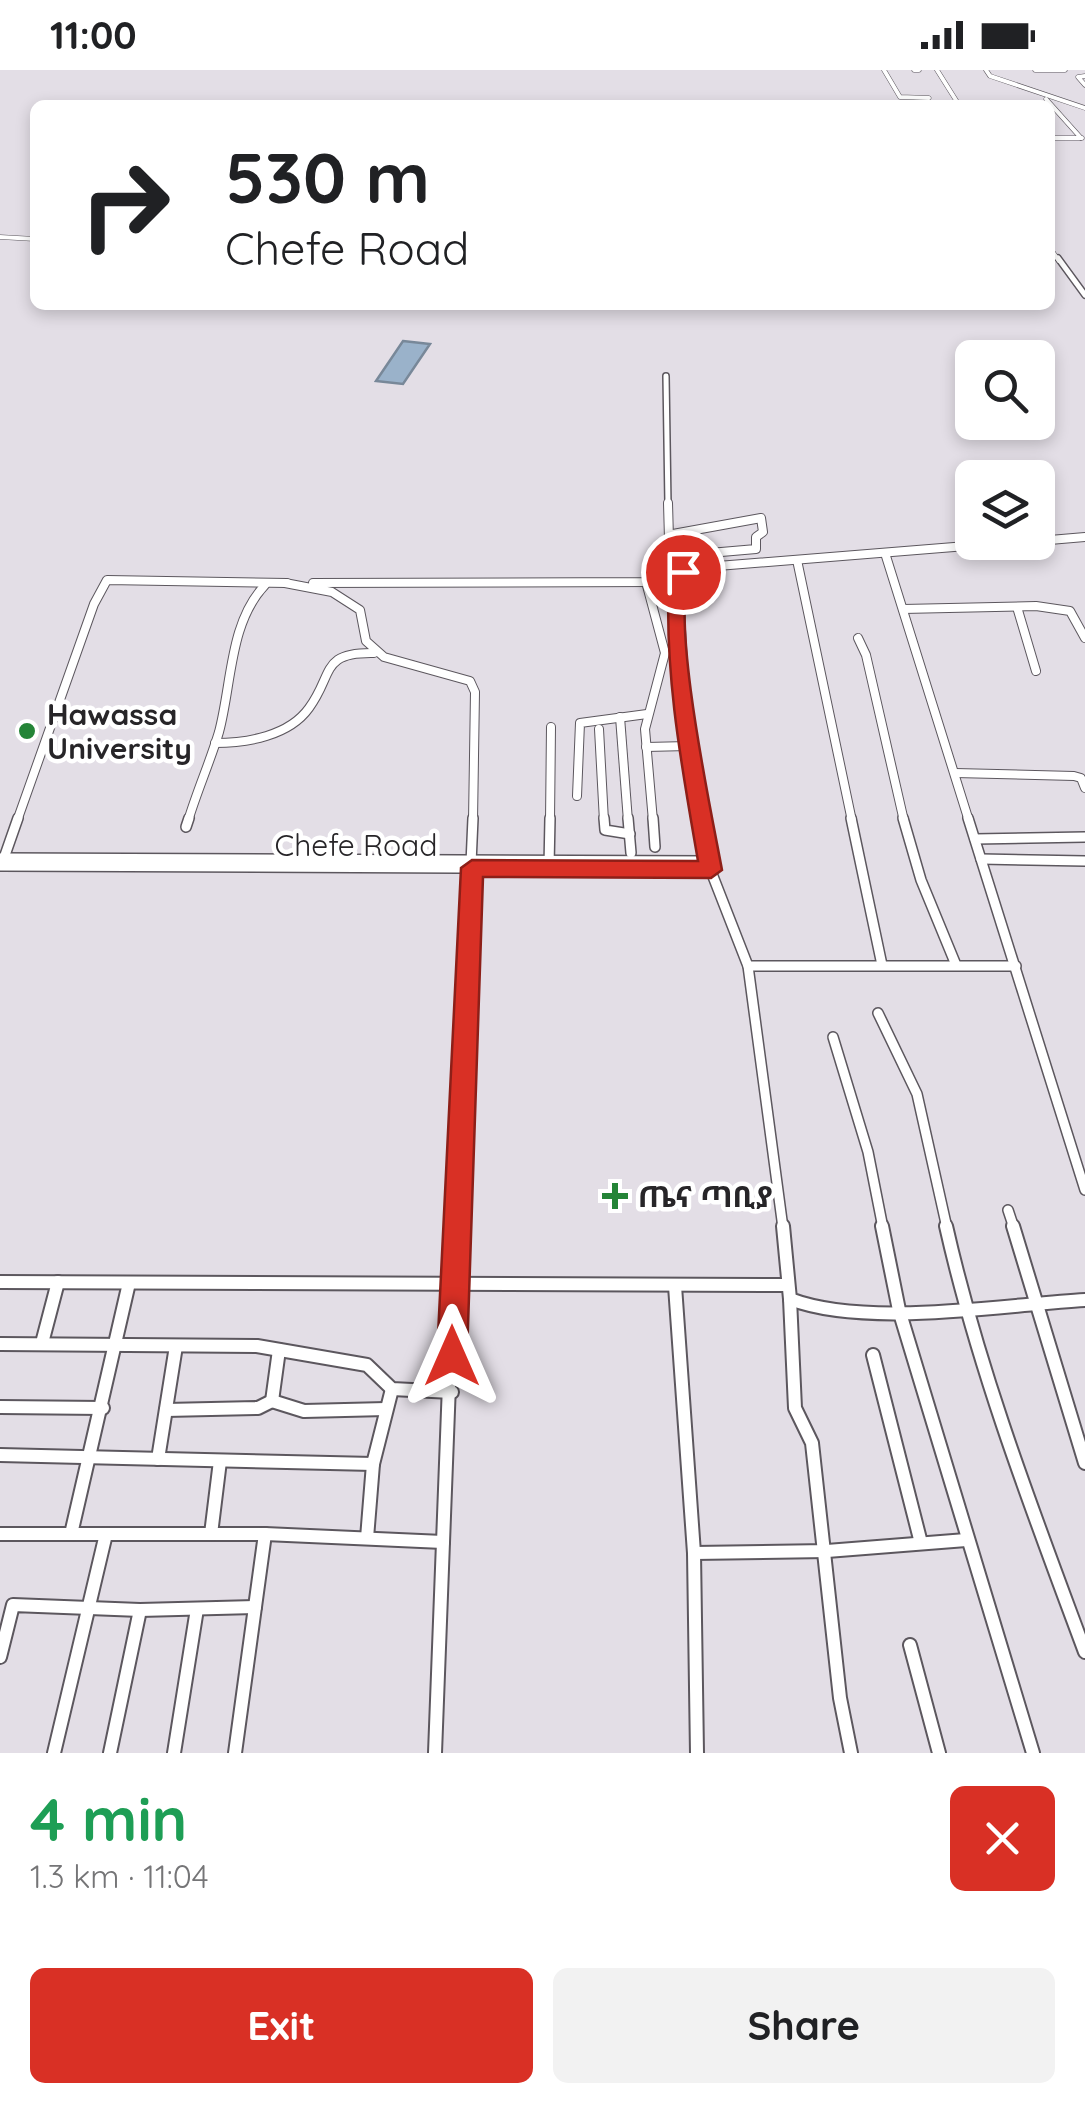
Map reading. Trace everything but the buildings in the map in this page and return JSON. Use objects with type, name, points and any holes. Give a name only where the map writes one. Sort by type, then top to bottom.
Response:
[{"type":"street","points":[[884,70],[900,97],[929,98]]},
{"type":"street","points":[[937,70],[956,100]]},
{"type":"street","points":[[986,70],[993,77],[1085,108]]},
{"type":"street","points":[[1035,70],[1065,70]]},
{"type":"street","points":[[1085,76],[1078,78],[1085,85]]},
{"type":"street","points":[[1043,95],[1048,100]]},
{"type":"street","points":[[1055,108],[1083,138]]},
{"type":"street","points":[[1055,138],[1083,138]]},
{"type":"street","points":[[0,236],[30,238]]},
{"type":"street","points":[[1055,255],[1085,295]]},
{"type":"street","points":[[666,376],[666,554],[678,574],[688,746],[702,806],[709,865],[748,966],[775,1147],[796,1408],[812,1443],[827,1551],[840,1698],[851,1753]]},
{"type":"street","points":[[668,539],[680,531],[743,524],[761,518],[763,525],[756,548],[698,554],[678,574]]},
{"type":"street","points":[[1055,540],[1085,537]]},
{"type":"street","points":[[1,860],[94,604],[107,580],[646,582],[664,581],[693,568],[955,547]]},
{"type":"street","points":[[886,553],[1085,1190]]},
{"type":"street","points":[[797,560],[882,965]]},
{"type":"street","points":[[646,582],[665,654],[646,714],[655,847]]},
{"type":"street","points":[[186,827],[215,743],[254,595],[268,583]]},
{"type":"street","points":[[285,583],[332,592],[355,604],[362,614],[365,639],[376,653]]},
{"type":"street","points":[[1017,607],[1036,671]]},
{"type":"street","points":[[904,610],[1085,610]]},
{"type":"street","points":[[1073,612],[1085,638]]},
{"type":"street","points":[[858,638],[866,655],[899,804],[921,880],[956,964]]},
{"type":"street","points":[[215,743],[243,745],[297,722],[336,658],[352,652],[376,653],[415,668],[471,681],[476,710],[472,864],[435,1753]]},
{"type":"street","points":[[577,796],[577,726],[646,714]]},
{"type":"street","points":[[620,716],[631,853]]},
{"type":"street","points":[[550,864],[551,727]]},
{"type":"street","points":[[599,729],[605,830],[630,834]]},
{"type":"street","points":[[646,746],[688,746]]},
{"type":"street","points":[[954,773],[1074,776],[1081,778],[1085,788]]},
{"type":"street","points":[[975,839],[1085,836]]},
{"type":"street","points":[[982,859],[1085,861]]},
{"type":"street","name":"Chefe Road","points":[[1,860],[709,865]]},
{"type":"street","points":[[748,966],[1016,966]]},
{"type":"street","points":[[878,1013],[917,1094],[964,1305],[1014,1462],[1085,1652]]},
{"type":"street","points":[[833,1037],[868,1152],[899,1310],[1034,1753]]},
{"type":"street","points":[[1008,1210],[1039,1302],[1038,1321],[1048,1341],[1053,1377],[1085,1462]]},
{"type":"street","points":[[0,1282],[676,1286],[789,1292]]},
{"type":"street","points":[[42,1344],[58,1282]]},
{"type":"street","points":[[71,1534],[129,1282]]},
{"type":"street","points":[[676,1286],[694,1553],[697,1753]]},
{"type":"street","points":[[789,1292],[796,1305],[827,1309],[899,1310],[1085,1300]]},
{"type":"street","points":[[0,1344],[279,1350],[367,1365],[392,1389],[452,1392]]},
{"type":"street","points":[[158,1460],[176,1346]]},
{"type":"street","points":[[272,1400],[279,1350]]},
{"type":"street","points":[[874,1355],[921,1543]]},
{"type":"street","points":[[367,1538],[373,1464],[392,1389]]},
{"type":"street","points":[[166,1410],[258,1408],[272,1400],[304,1411],[386,1409]]},
{"type":"street","points":[[0,1406],[102,1408]]},
{"type":"street","points":[[0,1454],[373,1464]]},
{"type":"street","points":[[211,1534],[220,1461]]},
{"type":"street","points":[[0,1534],[265,1534],[443,1542]]},
{"type":"street","points":[[54,1753],[106,1534]]},
{"type":"street","points":[[235,1753],[265,1534]]},
{"type":"street","points":[[694,1553],[827,1551],[966,1540]]},
{"type":"street","points":[[0,1657],[7,1605],[140,1610],[255,1607]]},
{"type":"street","points":[[174,1753],[196,1609]]},
{"type":"street","points":[[110,1753],[140,1610]]},
{"type":"street","points":[[910,1645],[939,1753]]},
{"type":"water","points":[[403,341],[430,344],[403,384],[376,381]]},
{"type":"place","name":"Hawassa University","points":[[27,731]]},
{"type":"place","name":"ጤና ጣቢያ","points":[[615,1196]]},
{"type":"route","points":[[452,1356],[472,868],[711,870],[688,746],[680,673],[676,607],[678,579],[683,572]]}]
